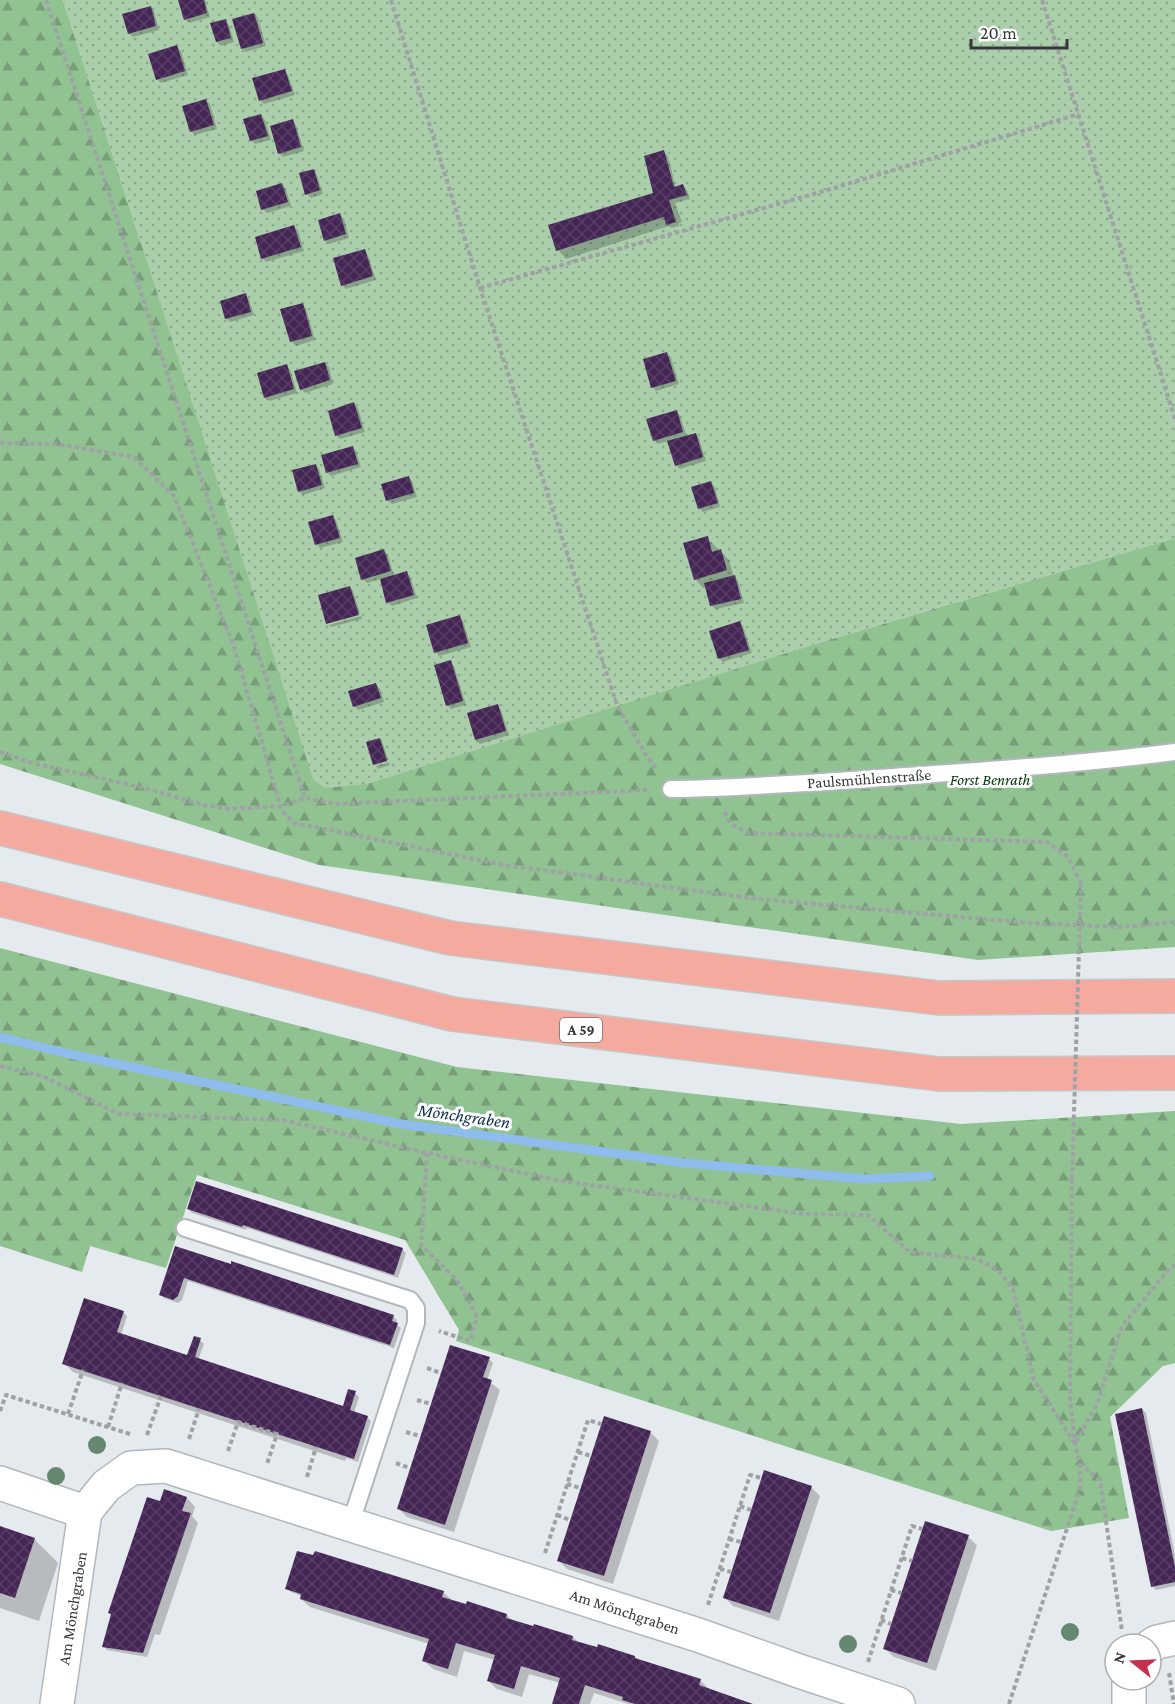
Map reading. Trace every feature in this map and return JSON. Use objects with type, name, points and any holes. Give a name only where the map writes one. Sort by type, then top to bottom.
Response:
[{"type":"highway","points":[[0,828],[450,938],[939,998],[1175,996]]},
{"type":"highway","name":"A 59","points":[[0,899],[452,1014],[939,1074],[1175,1073]]},
{"type":"street","name":"Am Mönchgraben","points":[[57,1704],[86,1512],[106,1486],[131,1468],[166,1466],[535,1582],[898,1704]]},
{"type":"street","points":[[0,1483],[86,1512]]},
{"type":"lane","name":"Paulsmühlenstraße","points":[[671,789],[723,789],[1004,769],[1175,752]]},
{"type":"lane","points":[[185,1228],[410,1300],[416,1308],[416,1323],[350,1525]]},
{"type":"path","points":[[46,0],[305,798]]},
{"type":"path","points":[[391,0],[480,288],[617,705],[645,753],[671,789]]},
{"type":"path","points":[[1042,0],[1175,419]]},
{"type":"path","points":[[480,288],[824,190],[1079,114]]},
{"type":"path","points":[[0,444],[56,444],[134,456],[174,496],[234,647],[282,811],[294,823],[504,865],[758,899],[1028,922],[1121,927],[1175,922]]},
{"type":"path","points":[[0,752],[32,763],[149,789],[203,805],[229,809],[281,806],[305,798],[335,804],[671,789]]},
{"type":"path","points":[[723,789],[726,817],[735,827],[749,833],[1047,842],[1068,857],[1081,883],[1072,1179],[1070,1397],[1075,1444],[1080,1464],[1080,1489],[1009,1704]]},
{"type":"path","points":[[0,1066],[42,1076],[119,1114],[283,1120],[562,1181],[804,1214],[868,1215],[910,1252],[977,1259],[999,1270],[1013,1289],[1034,1380],[1075,1444]]},
{"type":"path","points":[[416,1323],[470,1341],[477,1317],[457,1280],[421,1245],[427,1153]]},
{"type":"path","points":[[1075,1444],[1097,1404],[1122,1326],[1170,1268],[1175,1265]]},
{"type":"path","points":[[68,1414],[83,1370]]},
{"type":"path","points":[[108,1427],[122,1383]]},
{"type":"path","points":[[146,1439],[161,1396]]},
{"type":"path","points":[[189,1441],[199,1409]]},
{"type":"path","points":[[535,1582],[588,1420],[601,1424]]},
{"type":"path","points":[[228,1453],[238,1422],[277,1434],[267,1466]]},
{"type":"path","points":[[306,1478],[316,1447]]},
{"type":"path","points":[[578,1452],[591,1456]]},
{"type":"path","points":[[1080,1464],[1100,1480],[1135,1632]]},
{"type":"path","points":[[698,1635],[750,1475],[761,1478]]},
{"type":"path","points":[[567,1484],[580,1488]]},
{"type":"path","points":[[740,1506],[751,1510]]},
{"type":"path","points":[[557,1515],[570,1520]]},
{"type":"path","points":[[858,1691],[912,1526],[922,1529]]},
{"type":"path","points":[[729,1539],[741,1542]]},
{"type":"path","points":[[902,1558],[912,1561]]},
{"type":"path","points":[[720,1569],[731,1572]]},
{"type":"path","points":[[891,1590],[901,1593]]},
{"type":"path","points":[[881,1620],[891,1624]]},
{"type":"green space","name":"Forst Benrath","points":[[0,0],[63,0],[141,243],[606,708],[1175,538],[1175,947],[978,960],[319,865],[0,764]]},
{"type":"green space","points":[[63,0],[1175,0],[1175,538],[835,638],[367,784],[325,788],[313,779]]},
{"type":"green space","points":[[0,948],[457,1067],[961,1124],[1175,1111],[1175,1363],[1163,1366],[1110,1417],[1129,1518],[1051,1531],[456,1341],[459,1330],[405,1240],[197,1175],[166,1268],[90,1246],[82,1272],[0,1246]]},
{"type":"building","points":[[178,0],[204,0],[207,13],[184,20]]},
{"type":"building","points":[[151,6],[156,26],[128,34],[122,14]]},
{"type":"building","points":[[254,13],[263,43],[241,49],[232,19]]},
{"type":"building","points":[[226,19],[231,38],[216,42],[210,23]]},
{"type":"building","points":[[177,45],[185,71],[156,80],[148,54]]},
{"type":"building","points":[[285,69],[292,91],[259,101],[252,78]]},
{"type":"building","points":[[206,99],[214,125],[190,132],[182,106]]},
{"type":"building","points":[[261,114],[268,136],[250,141],[243,119]]},
{"type":"building","points":[[293,119],[301,147],[278,154],[270,126]]},
{"type":"building","points":[[664,150],[674,187],[683,184],[687,195],[669,200],[676,222],[666,225],[664,217],[556,251],[548,225],[653,193],[644,156]]},
{"type":"building","points":[[314,169],[320,190],[305,195],[299,173]]},
{"type":"building","points":[[282,183],[288,202],[261,210],[256,191]]},
{"type":"building","points":[[340,213],[346,234],[324,241],[318,220]]},
{"type":"building","points":[[294,225],[301,247],[261,259],[255,237]]},
{"type":"building","points":[[365,249],[373,276],[341,286],[333,258]]},
{"type":"building","points":[[246,293],[251,312],[225,319],[220,301]]},
{"type":"building","points":[[303,303],[312,336],[290,342],[280,309]]},
{"type":"building","points":[[667,352],[676,381],[651,388],[643,359]]},
{"type":"building","points":[[325,362],[330,380],[300,390],[294,371]]},
{"type":"building","points":[[287,364],[294,389],[264,398],[257,373]]},
{"type":"building","points":[[354,402],[362,428],[335,436],[328,411]]},
{"type":"building","points":[[677,410],[683,432],[653,441],[646,419]]},
{"type":"building","points":[[696,433],[703,457],[675,466],[667,441]]},
{"type":"building","points":[[353,446],[358,464],[326,473],[321,455]]},
{"type":"building","points":[[316,464],[322,485],[298,492],[292,470]]},
{"type":"building","points":[[409,476],[414,493],[386,501],[381,484]]},
{"type":"building","points":[[711,481],[718,503],[698,509],[691,487]]},
{"type":"building","points":[[333,515],[340,538],[315,545],[308,522]]},
{"type":"building","points":[[708,536],[712,552],[721,549],[727,570],[694,580],[683,543]]},
{"type":"building","points":[[384,549],[391,571],[361,580],[355,558]]},
{"type":"building","points":[[407,571],[414,595],[386,603],[380,579]]},
{"type":"building","points":[[735,575],[741,599],[710,606],[704,583]]},
{"type":"building","points":[[350,586],[359,615],[326,624],[318,595]]},
{"type":"building","points":[[460,615],[468,643],[434,653],[426,625]]},
{"type":"building","points":[[740,621],[749,650],[718,659],[709,631]]},
{"type":"building","points":[[451,660],[463,701],[446,706],[434,665]]},
{"type":"building","points":[[376,683],[381,698],[353,707],[348,691]]},
{"type":"building","points":[[498,704],[506,731],[475,740],[467,713]]},
{"type":"building","points":[[380,738],[387,761],[373,765],[366,742]]},
{"type":"building","points":[[196,1181],[403,1248],[394,1275],[187,1209]]},
{"type":"building","points":[[175,1246],[231,1264],[231,1261],[394,1315],[392,1321],[398,1323],[390,1345],[184,1278],[178,1296],[173,1300],[159,1295]]},
{"type":"building","points":[[84,1298],[124,1311],[117,1332],[187,1355],[194,1336],[201,1338],[195,1357],[343,1406],[348,1389],[356,1391],[350,1410],[368,1416],[354,1459],[62,1364]]},
{"type":"building","points":[[450,1345],[490,1357],[483,1377],[492,1380],[445,1525],[397,1509]]},
{"type":"building","points":[[1142,1408],[1175,1567],[1175,1582],[1151,1587],[1115,1414]]},
{"type":"building","points":[[604,1416],[651,1431],[604,1576],[557,1561]]},
{"type":"building","points":[[764,1470],[812,1486],[770,1613],[723,1598]]},
{"type":"building","points":[[164,1489],[187,1497],[182,1511],[191,1513],[143,1653],[102,1647],[111,1614],[108,1613],[147,1497],[160,1501]]},
{"type":"building","points":[[925,1521],[969,1535],[927,1663],[883,1649]]},
{"type":"building","points":[[0,1526],[35,1538],[15,1598],[0,1593]]},
{"type":"building","points":[[297,1551],[313,1555],[315,1551],[444,1591],[442,1597],[466,1604],[467,1601],[507,1614],[506,1618],[573,1636],[572,1640],[597,1647],[598,1644],[635,1656],[635,1658],[701,1679],[699,1685],[753,1704],[635,1704],[622,1700],[623,1697],[585,1685],[579,1704],[552,1704],[560,1678],[521,1666],[514,1689],[487,1681],[495,1655],[456,1643],[448,1669],[422,1661],[429,1639],[300,1599],[301,1594],[285,1589]]},
{"type":"waterway","name":"Mönchgraben","points":[[0,1037],[401,1124],[685,1163],[864,1179],[930,1176]]}]
